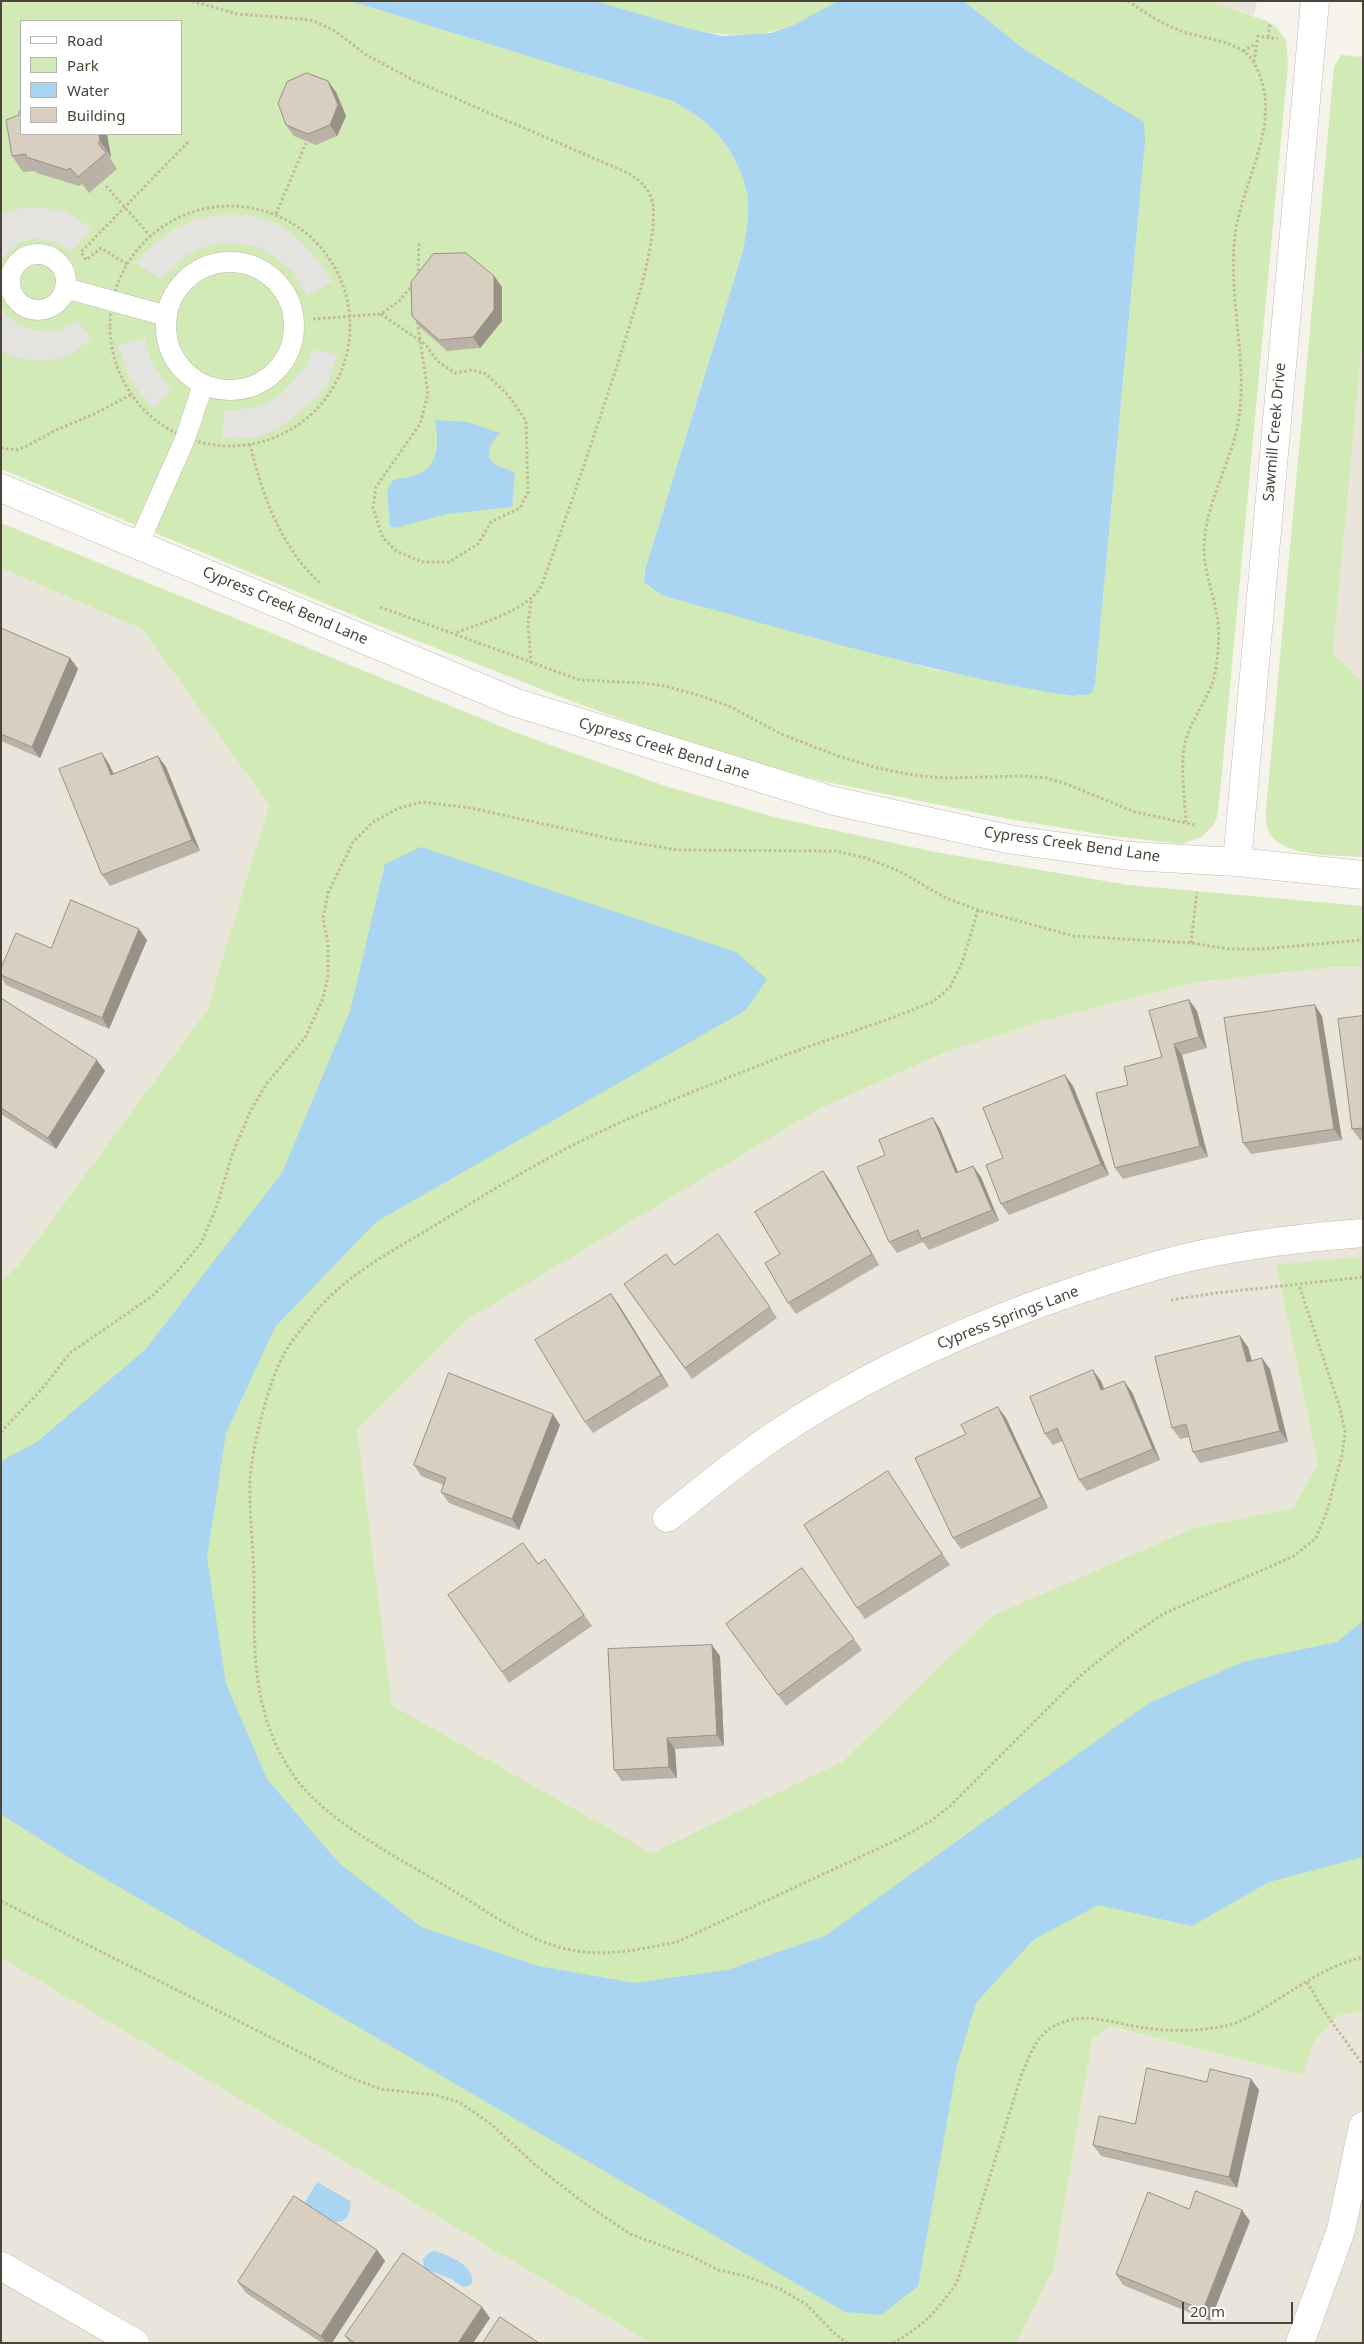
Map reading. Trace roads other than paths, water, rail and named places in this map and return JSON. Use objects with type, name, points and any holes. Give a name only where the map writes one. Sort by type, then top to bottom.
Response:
[{"type":"street","name":"Sawmill Creek Drive","points":[[1237,862],[1315,1]]},
{"type":"street","name":"Cypress Creek Bend Lane","points":[[1,488],[514,702],[834,801],[1013,840],[1130,856],[1237,862],[1363,875]]},
{"type":"street","name":"Cypress Springs Lane","points":[[667,1518],[776,1434],[846,1392],[951,1338],[1067,1294],[1163,1264],[1227,1250],[1317,1236],[1363,1233]]},
{"type":"street","points":[[1300,2343],[1341,2230],[1363,2126]]},
{"type":"street","points":[[1,2266],[135,2343]]},
{"type":"lane","points":[[230,262],[250,264],[268,272],[285,289],[293,309],[295,329],[289,352],[279,370],[262,383],[244,389],[227,390],[202,385],[189,376],[173,359],[167,338],[166,316],[171,300],[180,286],[194,273],[210,265],[230,262]]},
{"type":"lane","points":[[65,288],[166,316]]},
{"type":"lane","points":[[138,545],[185,439],[202,385]]},
{"type":"water","points":[[350,1],[595,1],[687,28],[722,36],[771,33],[794,25],[838,1],[964,1],[1024,49],[1144,122],[1145,143],[1095,684],[1091,694],[1073,696],[1021,687],[866,652],[661,595],[644,582],[645,570],[742,254],[747,224],[748,202],[745,184],[737,164],[726,145],[705,122],[673,101]]},
{"type":"water","points":[[435,420],[468,422],[500,433],[489,449],[489,457],[496,465],[515,474],[512,507],[447,514],[395,528],[390,526],[387,490],[393,480],[422,472],[433,461],[437,446]]},
{"type":"water","points":[[421,847],[736,952],[767,979],[746,1010],[376,1222],[275,1327],[226,1433],[207,1558],[226,1684],[267,1779],[339,1863],[421,1927],[538,1966],[634,1983],[727,1970],[825,1936],[1149,1703],[1243,1662],[1337,1642],[1363,1621],[1363,1857],[1269,1882],[1192,1926],[1098,1905],[1033,1940],[976,2003],[957,2065],[918,2286],[881,2315],[845,2312],[73,1860],[1,1814],[1,1461],[37,1442],[145,1350],[282,1173],[350,1011],[385,864]]},
{"type":"water","points":[[319,2183],[350,2201],[348,2216],[343,2221],[335,2222],[305,2202],[316,2184]]},
{"type":"water","points":[[435,2251],[454,2259],[466,2267],[472,2278],[471,2285],[463,2287],[451,2279],[424,2268],[423,2259],[430,2252]]}]
